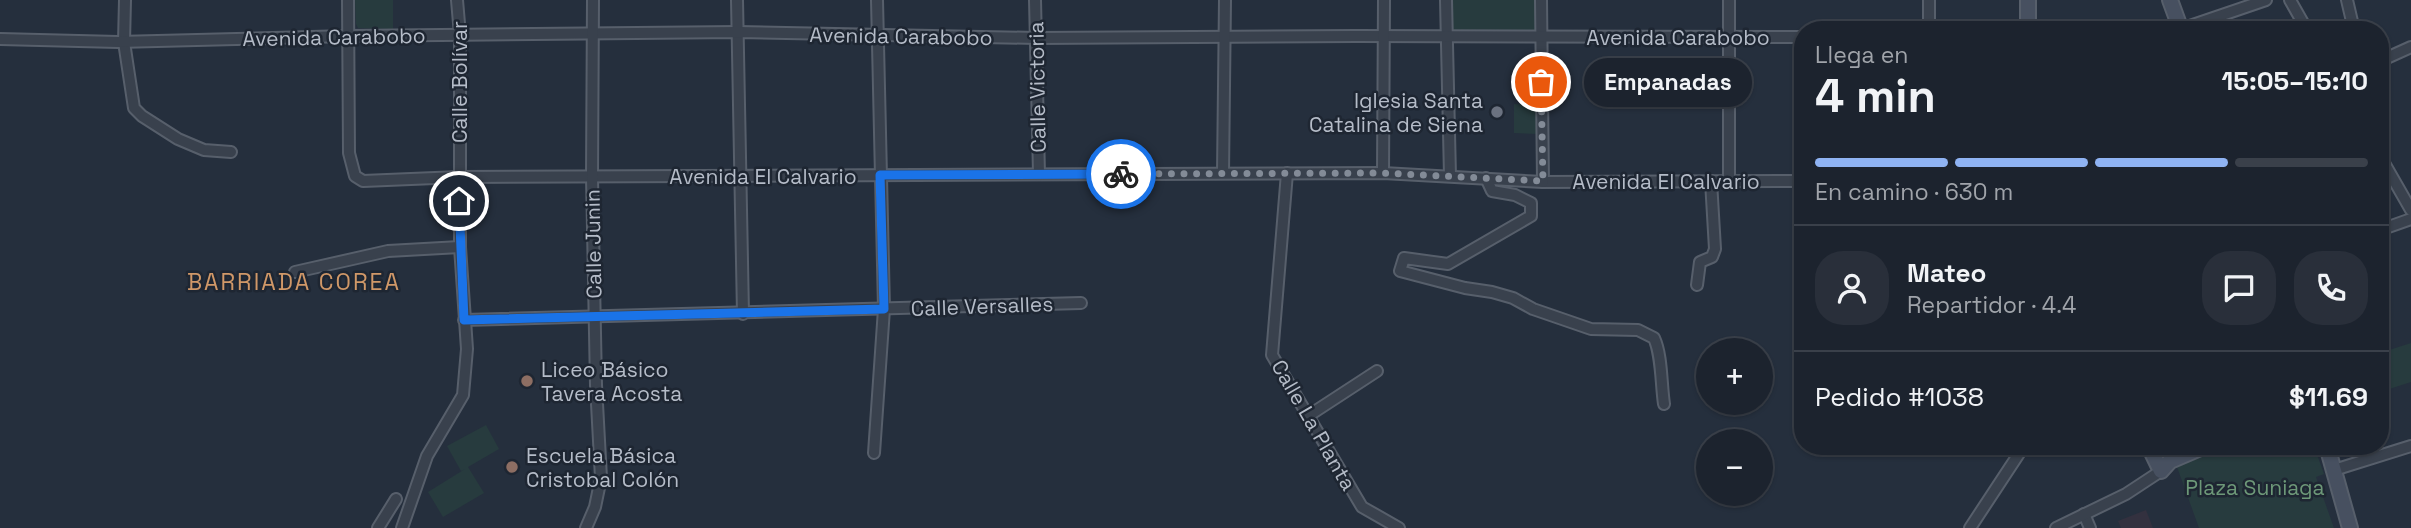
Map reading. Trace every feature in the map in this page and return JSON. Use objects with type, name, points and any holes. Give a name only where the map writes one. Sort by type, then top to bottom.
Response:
[{"type":"main road","points":[[2028,0],[2028,21]]},
{"type":"main road","points":[[2170,0],[2178,21]]},
{"type":"main road","points":[[2153,455],[2161,471],[2170,461],[2184,455]]},
{"type":"main road","points":[[2330,455],[2350,528]]},
{"type":"street","points":[[125,0],[124,42],[134,108],[178,139],[204,150],[231,152]]},
{"type":"street","points":[[348,0],[348,36]]},
{"type":"street","name":"Calle Bolívar","points":[[402,528],[427,456],[463,396],[467,349],[460,247],[460,35],[457,0]]},
{"type":"street","name":"Calle Junin","points":[[586,528],[595,507],[601,478],[592,177],[593,0]]},
{"type":"street","points":[[737,0],[743,314]]},
{"type":"street","points":[[874,453],[884,309],[877,0]]},
{"type":"street","name":"Calle Victoria","points":[[1035,0],[1039,174]]},
{"type":"street","points":[[1223,173],[1225,0]]},
{"type":"street","points":[[1383,173],[1384,0]]},
{"type":"street","points":[[1446,0],[1450,176]]},
{"type":"street","points":[[1541,0],[1543,181]]},
{"type":"street","points":[[1729,0],[1729,181]]},
{"type":"street","points":[[1929,0],[1929,21]]},
{"type":"street","points":[[2206,21],[2266,0]]},
{"type":"street","points":[[2290,0],[2302,21]]},
{"type":"street","points":[[2347,0],[2352,21]]},
{"type":"street","name":"Avenida Carabobo","points":[[0,39],[124,42],[593,33],[1036,38],[1794,37]]},
{"type":"street","name":"Avenida El Calvario","points":[[348,36],[349,153],[355,176],[363,181],[459,177],[1223,173],[1383,173],[1543,181],[1794,181]]},
{"type":"street","points":[[2389,57],[2411,47]]},
{"type":"street","points":[[2389,172],[2411,210]]},
{"type":"street","name":"Calle La Planta","points":[[1287,173],[1272,355],[1362,507],[1399,528]]},
{"type":"street","points":[[1486,178],[1492,191],[1515,195],[1531,203],[1531,216],[1448,264],[1404,258],[1400,271],[1513,298],[1533,309],[1591,329],[1638,330],[1654,338],[1659,348],[1664,404]]},
{"type":"street","points":[[1697,285],[1700,262],[1712,257],[1715,249],[1711,181]]},
{"type":"street","points":[[2389,227],[2411,219]]},
{"type":"street","points":[[295,272],[388,251],[460,247]]},
{"type":"street","name":"Calle Versalles","points":[[464,320],[1081,303]]},
{"type":"street","points":[[1308,415],[1377,371]]},
{"type":"street","points":[[2389,453],[2411,446]]},
{"type":"street","points":[[1970,528],[2018,455]]},
{"type":"street","points":[[2334,470],[2382,455]]},
{"type":"street","points":[[2056,528],[2126,494],[2161,471]]},
{"type":"street","points":[[378,528],[396,499]]},
{"type":"street","points":[[2084,514],[2090,528]]},
{"type":"shaded area","points":[[2146,510],[2153,528],[2121,528],[2118,521]]},
{"type":"green space","points":[[355,0],[393,0],[393,29],[358,28]]},
{"type":"green space","points":[[1450,0],[1535,0],[1535,32],[1450,30]]},
{"type":"green space","points":[[1514,70],[1536,71],[1536,97],[1514,96]]},
{"type":"green space","points":[[1514,104],[1537,105],[1537,134],[1514,133]]},
{"type":"green space","points":[[2411,343],[2411,382],[2389,389],[2389,350]]},
{"type":"green space","points":[[486,425],[499,449],[468,467],[484,493],[443,517],[428,492],[465,469],[461,471],[447,446]]},
{"type":"green space","name":"Plaza Suniaga","points":[[2206,455],[2317,455],[2324,474],[2316,477],[2334,528],[2199,528],[2177,467]]},
{"type":"way so far","points":[[1121,174],[1383,173],[1543,181],[1541,82]]},
{"type":"place","name":"Empanadas","points":[[1541,82]]},
{"type":"place","name":"Iglesia Santa Catalina de Siena","points":[[1497,112]]},
{"type":"place","name":"Liceo Básico Tavera Acosta","points":[[527,381]]},
{"type":"place","name":"Escuela Básica Cristobal Colón","points":[[512,467]]},
{"type":"district","name":"BARRIADA COREA","points":[[294,282]]},
{"type":"route","points":[[459,201],[464,320],[884,309],[880,175],[1121,174]]}]
